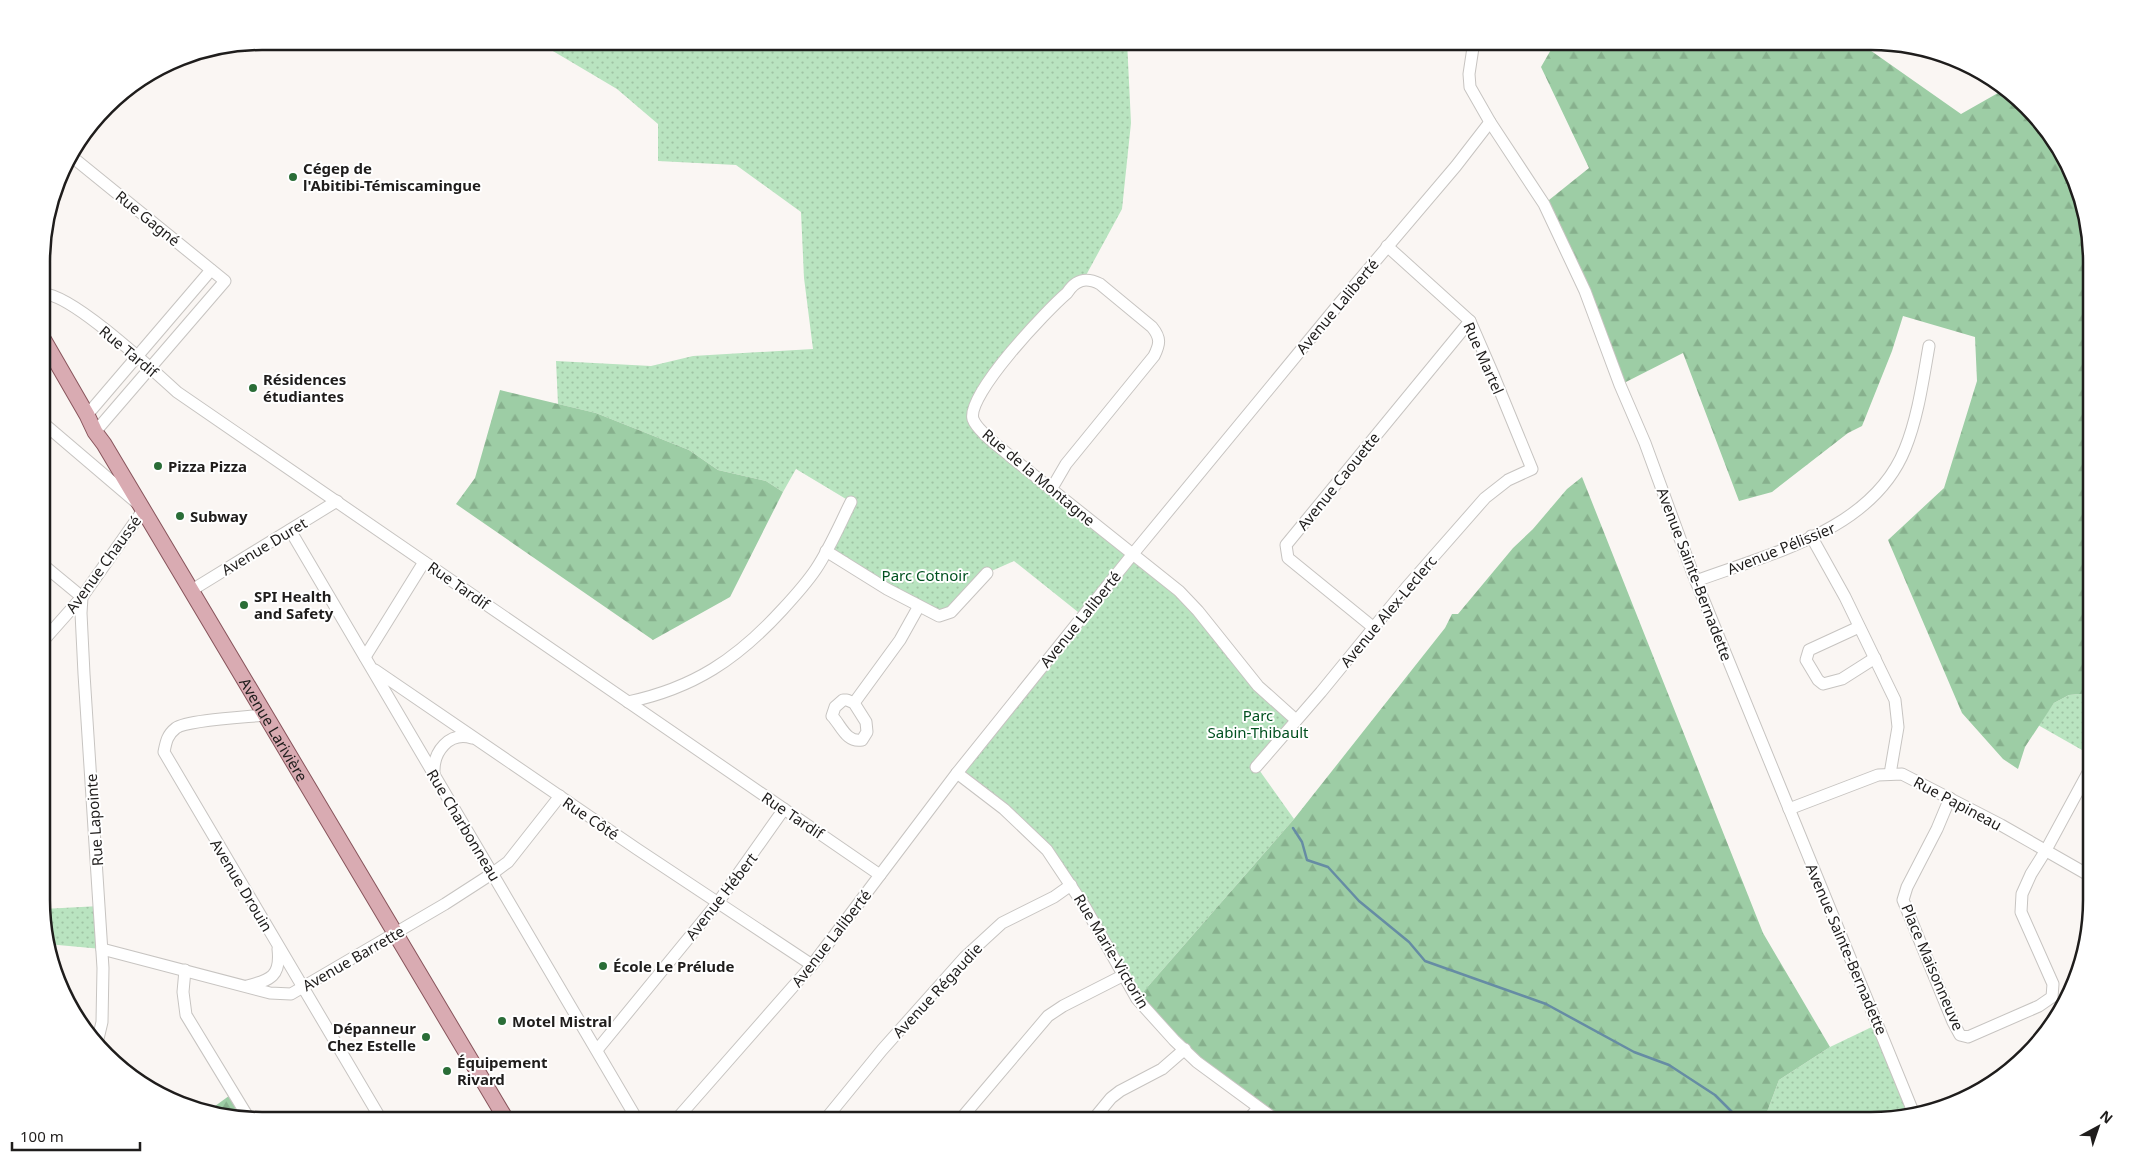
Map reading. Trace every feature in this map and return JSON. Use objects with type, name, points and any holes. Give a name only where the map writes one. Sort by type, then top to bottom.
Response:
[{"type":"main road","name":"Avenue Larivière","points":[[50,351],[95,432],[144,509],[502,1112]]},
{"type":"street","name":"Avenue Sainte-Bernadette","points":[[1473,50],[1470,87],[1490,122],[1544,204],[1586,291],[1620,385],[1645,443],[1696,581],[1912,1108]]},
{"type":"street","name":"Avenue Laliberté","points":[[683,1112],[812,965],[956,773],[1132,554],[1387,246],[1456,166],[1490,122]]},
{"type":"street","name":"Rue Gagné","points":[[76,160],[224,281],[149,367]]},
{"type":"street","name":"Rue Martel","points":[[1387,246],[1470,321],[1494,374],[1532,469]]},
{"type":"street","points":[[87,415],[211,270]]},
{"type":"street","name":"Rue de la Montagne","points":[[1052,488],[1066,464],[1154,356],[1160,344],[1158,334],[1152,327],[1100,284],[1091,279],[1084,279],[1073,284],[1067,293],[996,370],[980,392],[972,411],[973,421],[986,436],[1189,601],[1258,686],[1296,720]]},
{"type":"street","name":"Rue Tardif","points":[[50,294],[68,303],[181,394],[880,874]]},
{"type":"street","name":"Avenue Caouette","points":[[1374,628],[1288,558],[1286,545],[1470,321]]},
{"type":"street","name":"Avenue Pélissier","points":[[1696,581],[1761,559],[1839,524],[1858,512],[1897,466],[1906,448],[1920,396],[1929,346]]},
{"type":"street","points":[[95,432],[149,367]]},
{"type":"street","points":[[50,429],[144,509]]},
{"type":"street","name":"Avenue Alex-Leclerc","points":[[1256,766],[1490,493],[1508,480],[1532,469]]},
{"type":"street","name":"Avenue Duret","points":[[192,590],[337,501]]},
{"type":"street","points":[[628,702],[656,696],[686,684],[726,662],[766,628],[816,569],[851,502]]},
{"type":"street","name":"Avenue Chaussé","points":[[50,633],[82,597],[144,509]]},
{"type":"street","name":"Rue Charbonneau","points":[[290,530],[633,1112]]},
{"type":"street","points":[[1811,536],[1845,597],[1895,700],[1898,727],[1890,774]]},
{"type":"street","points":[[826,551],[887,589],[939,616],[951,612],[987,573]]},
{"type":"street","points":[[365,657],[424,562]]},
{"type":"street","points":[[50,571],[82,597]]},
{"type":"street","name":"Rue Lapointe","points":[[82,597],[84,674],[104,988],[102,1022],[99,1035]]},
{"type":"street","points":[[854,703],[900,640],[919,606]]},
{"type":"street","points":[[1858,627],[1809,650],[1806,660],[1818,680],[1823,684],[1842,679],[1875,658]]},
{"type":"street","name":"Rue Côté","points":[[371,668],[812,965]]},
{"type":"street","name":"Avenue Drouin","points":[[266,715],[190,723],[177,727],[166,738],[164,752],[377,1112]]},
{"type":"street","points":[[434,773],[433,763],[438,750],[448,741],[459,736],[475,738]]},
{"type":"street","name":"Rue Marie-Victorin","points":[[956,773],[985,793],[1031,833],[1047,850],[1071,885],[1137,999],[1174,1040],[1198,1062],[1264,1112]]},
{"type":"street","name":"Rue Papineau","points":[[1789,809],[1878,775],[1902,774],[1950,798],[2083,872]]},
{"type":"street","points":[[2046,850],[2083,782]]},
{"type":"street","name":"Avenue Barrette","points":[[102,949],[270,993],[291,994],[395,934],[508,862],[560,796]]},
{"type":"street","name":"Place Maisonneuve","points":[[1950,798],[1937,829],[1904,894],[1903,900],[1953,1022],[1958,1031],[1964,1036],[1978,1033],[2039,1006],[2052,997],[2054,984],[2025,922],[2021,906],[2025,885],[2046,850]]},
{"type":"street","name":"Avenue Hébert","points":[[597,1050],[719,902],[784,809]]},
{"type":"street","name":"Avenue Régaudie","points":[[831,1112],[882,1050],[965,956],[1002,923],[1054,897],[1071,885]]},
{"type":"street","points":[[244,986],[266,981],[276,972],[279,960],[277,945]]},
{"type":"street","points":[[185,970],[183,992],[186,1015],[244,1111]]},
{"type":"street","points":[[966,1112],[1048,1016],[1063,1006],[1124,975]]},
{"type":"street","points":[[1099,1112],[1120,1091],[1162,1069],[1185,1049]]},
{"type":"street","points":[[1255,1112],[1258,1108]]},
{"type":"green space","points":[[551,50],[1127,50],[1131,123],[1122,209],[1084,279],[996,370],[973,421],[1163,578],[1296,720],[1257,767],[1294,819],[1137,999],[1058,864],[957,773],[1083,616],[1014,561],[987,573],[939,616],[826,551],[851,502],[796,469],[783,492],[766,481],[718,470],[689,450],[596,413],[558,404],[556,361],[651,366],[693,356],[813,349],[804,278],[801,212],[736,165],[658,161],[658,124],[617,89]]},
{"type":"green space","points":[[1551,50],[1870,50],[1961,114],[1998,93],[2021,112],[2047,144],[2061,168],[2072,194],[2079,221],[2083,249],[2083,694],[2069,695],[2054,703],[2025,747],[2018,769],[2003,759],[1962,713],[1888,540],[1944,488],[1977,381],[1975,337],[1903,316],[1892,351],[1862,426],[1848,433],[1772,492],[1739,501],[1683,353],[1620,385],[1544,204],[1589,168],[1541,67]]},
{"type":"green space","points":[[500,390],[596,413],[689,450],[718,470],[766,481],[783,492],[730,597],[653,640],[456,504],[475,478]]},
{"type":"green space","points":[[1582,477],[1763,933],[1830,1047],[1779,1080],[1767,1112],[1265,1112],[1197,1062],[1137,999],[1294,819],[1445,628],[1452,614],[1458,614],[1513,548],[1533,529],[1567,489]]},
{"type":"green space","points":[[2083,694],[2083,750],[2038,725],[2054,703],[2069,695]]},
{"type":"green space","points":[[100,906],[102,949],[55,945],[50,909]]},
{"type":"green space","points":[[1878,1024],[1912,1108],[1884,1112],[1767,1112],[1779,1080],[1830,1047]]},
{"type":"green space","points":[[233,1093],[244,1111],[221,1108],[214,1107]]},
{"type":"waterway","points":[[1293,828],[1302,842],[1307,860],[1328,867],[1359,901],[1409,942],[1425,961],[1546,1004],[1634,1052],[1669,1065],[1715,1095],[1732,1112]]},
{"type":"place","name":"Cégep de l'Abitibi-Témiscamingue","points":[[293,177]]},
{"type":"place","name":"Résidences étudiantes","points":[[253,388]]},
{"type":"place","name":"Pizza Pizza","points":[[158,466]]},
{"type":"place","name":"Subway","points":[[180,516]]},
{"type":"place","name":"SPI Health and Safety","points":[[244,605]]},
{"type":"place","name":"École Le Prélude","points":[[603,966]]},
{"type":"place","name":"Motel Mistral","points":[[502,1021]]},
{"type":"place","name":"Dépanneur Chez Estelle","points":[[426,1037]]},
{"type":"place","name":"Équipement Rivard","points":[[447,1071]]},
{"type":"park label","name":"Parc Cotnoir","points":[[925,575]]},
{"type":"park label","name":"Parc Sabin-Thibault","points":[[1258,724]]}]
